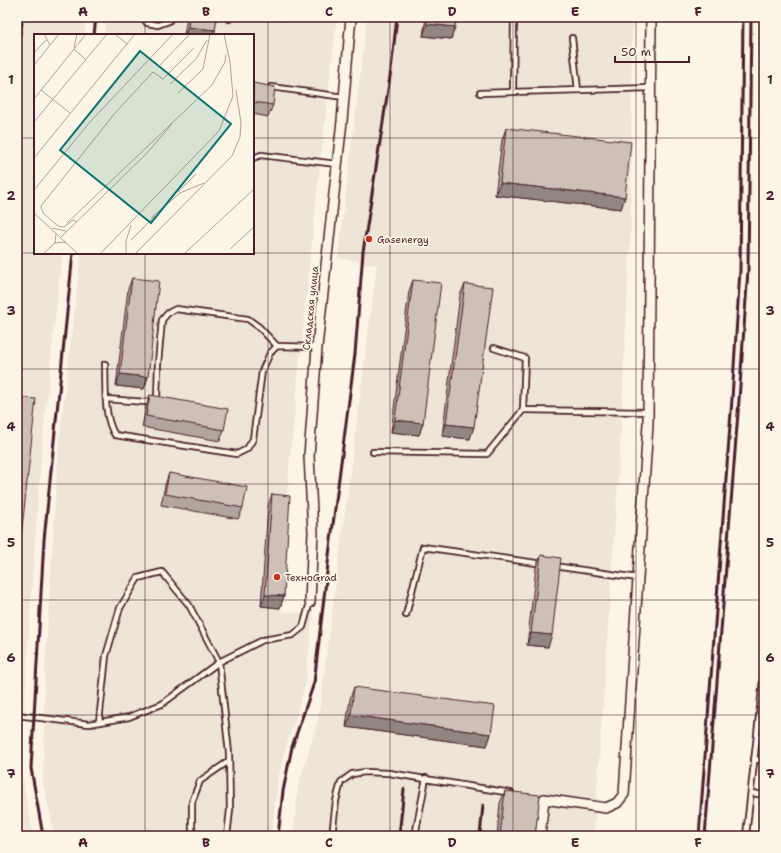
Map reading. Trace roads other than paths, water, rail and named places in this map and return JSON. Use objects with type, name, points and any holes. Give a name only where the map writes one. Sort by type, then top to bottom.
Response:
[{"type":"street","name":"Складская улица","points":[[310,602],[313,532],[309,456],[317,347],[344,97],[351,17]]},
{"type":"street","points":[[540,836],[540,798],[606,808],[617,803],[624,794],[648,412],[651,17]]},
{"type":"lane","points":[[142,17],[147,23],[158,25],[169,21],[170,17]]},
{"type":"lane","points":[[513,92],[514,17]]},
{"type":"lane","points":[[572,38],[578,90]]},
{"type":"lane","points":[[268,86],[344,97]]},
{"type":"lane","points":[[480,93],[651,88]]},
{"type":"lane","points":[[254,158],[261,155],[337,164]]},
{"type":"lane","points":[[157,400],[158,363],[162,320],[168,313],[176,309],[248,319],[259,327],[277,346],[317,347]]},
{"type":"lane","points":[[105,364],[106,399],[110,428],[114,435],[236,454],[247,449],[252,439],[262,371],[270,353],[277,346]]},
{"type":"lane","points":[[373,452],[487,454],[523,410],[525,358],[494,348]]},
{"type":"lane","points":[[106,399],[145,402],[157,400],[164,401]]},
{"type":"lane","points":[[523,410],[648,412]]},
{"type":"lane","points":[[406,615],[424,547],[638,578]]},
{"type":"lane","points":[[99,722],[106,656],[120,608],[138,578],[162,572],[189,604],[219,662],[230,761],[230,810],[227,836]]},
{"type":"lane","points":[[17,714],[89,724],[129,717],[162,704],[219,662],[263,640],[293,635],[303,627],[310,602]]},
{"type":"lane","points":[[746,836],[764,670]]},
{"type":"lane","points":[[757,729],[764,730]]},
{"type":"lane","points":[[754,759],[764,761]]},
{"type":"lane","points":[[193,836],[192,802],[200,781],[230,761]]},
{"type":"lane","points":[[332,836],[336,801],[341,782],[352,774],[366,772],[389,773],[520,794]]},
{"type":"lane","points":[[415,836],[426,778]]},
{"type":"lane","points":[[751,793],[764,795]]},
{"type":"railway","points":[[94,34],[96,17]]},
{"type":"railway","points":[[278,836],[283,791],[292,747],[314,683],[355,354],[363,252],[391,70],[397,17]]},
{"type":"railway","points":[[699,836],[732,399],[740,270],[743,17]]},
{"type":"railway","points":[[705,836],[748,270],[751,17]]},
{"type":"railway","points":[[17,50],[22,23]]},
{"type":"railway","points":[[43,836],[31,768],[44,540],[73,254]]},
{"type":"railway","points":[[399,836],[404,789]]},
{"type":"railway","points":[[480,836],[483,805]]},
{"type":"place","name":"Gasenergy","points":[[369,239]]},
{"type":"place","name":"ТехноGrad","points":[[277,577]]}]
